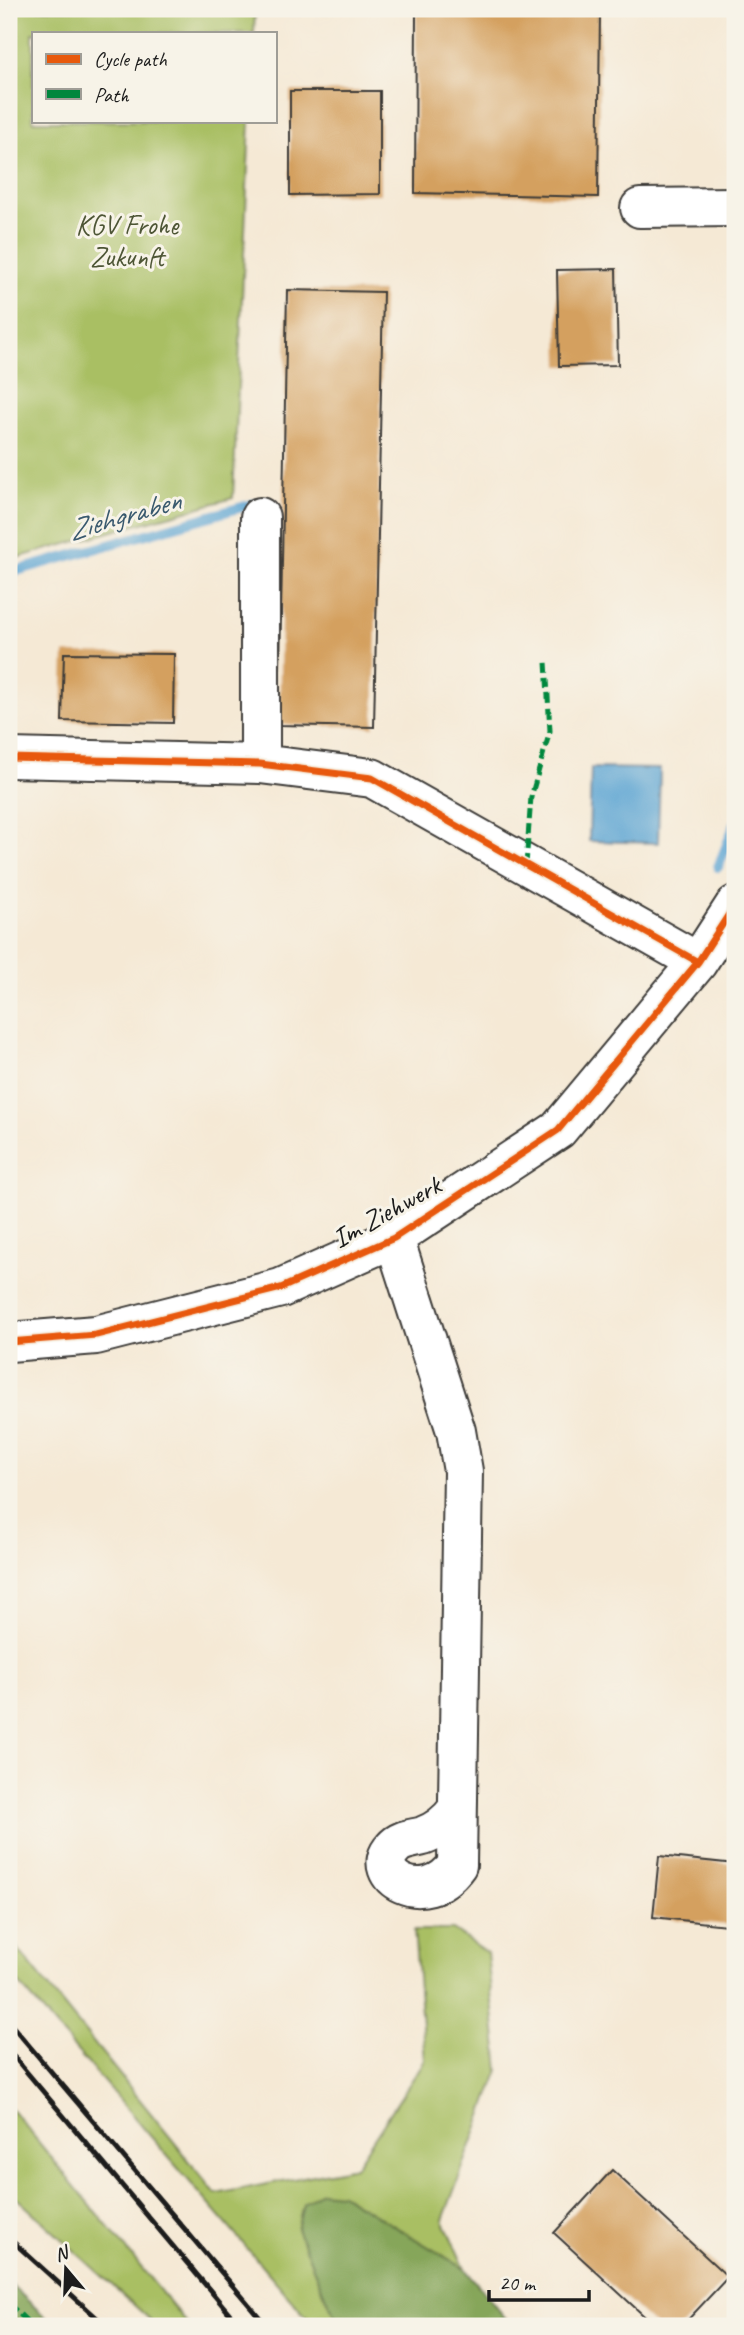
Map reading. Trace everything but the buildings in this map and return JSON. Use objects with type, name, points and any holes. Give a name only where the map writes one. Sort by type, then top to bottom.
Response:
[{"type":"street","points":[[640,208],[735,207]]},
{"type":"street","points":[[260,517],[260,764]]},
{"type":"street","points":[[9,758],[260,764],[372,778],[698,962]]},
{"type":"street","name":"Im Ziehwerk","points":[[9,1342],[96,1335],[281,1288],[394,1238],[558,1129],[698,962],[735,905]]},
{"type":"street","name":"Im Ziehwerk","points":[[394,1238],[456,1431],[463,1471],[457,1810]]},
{"type":"green space","name":"KGV Frohe Zukunft","points":[[9,9],[255,9],[254,32],[32,32],[32,122],[250,122],[233,498],[9,560]]},
{"type":"green space","points":[[414,1930],[453,1930],[487,1953],[499,2070],[443,2220],[465,2269],[341,2194],[327,2301],[342,2326],[314,2326],[9,1972],[9,1938],[216,2194],[355,2167],[425,2060]]},
{"type":"green space","points":[[9,2106],[189,2326],[157,2326],[9,2191]]},
{"type":"green space","points":[[321,2192],[341,2194],[465,2269],[512,2326],[342,2326],[327,2301],[297,2229],[303,2204]]},
{"type":"green space","points":[[9,2283],[55,2326],[9,2326]]},
{"type":"water","points":[[591,768],[660,769],[658,843],[589,841]]},
{"type":"waterway","name":"Ziehgraben","points":[[9,573],[253,504]]},
{"type":"waterway","points":[[718,867],[735,824]]},
{"type":"railway","points":[[9,2022],[267,2326]]},
{"type":"railway","points":[[9,2051],[240,2326]]},
{"type":"railway","points":[[9,2238],[106,2326]]},
{"type":"marked path","points":[[526,865],[531,797],[550,731],[546,662]]},
{"type":"marked path","points":[[9,2304],[32,2326]]},
{"type":"cycle path","points":[[9,758],[260,764],[372,778],[698,962]]},
{"type":"cycle path","points":[[9,1342],[96,1335],[281,1288],[394,1238],[558,1130],[698,962],[735,905]]}]
